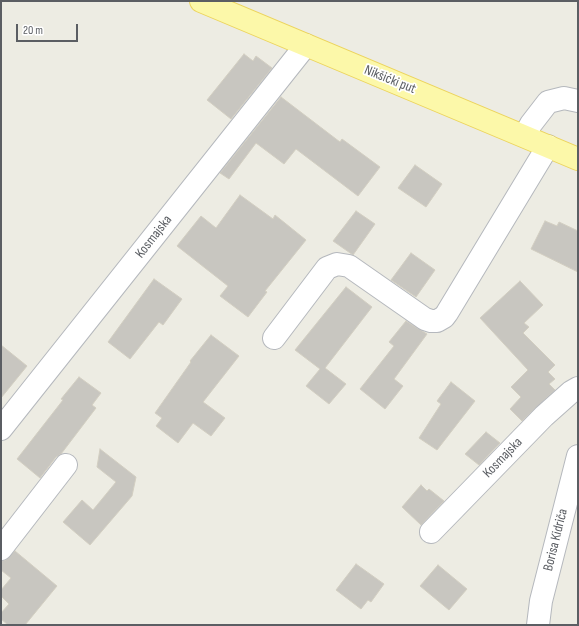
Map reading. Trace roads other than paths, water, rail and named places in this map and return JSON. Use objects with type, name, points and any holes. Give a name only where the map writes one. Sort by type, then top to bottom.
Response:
[{"type":"main road","name":"Nikšićki put","points":[[201,1],[524,135],[578,159]]},
{"type":"street","name":"Kosmajska","points":[[1,429],[306,45]]},
{"type":"street","points":[[524,135],[548,102],[564,98],[578,101]]},
{"type":"street","points":[[274,338],[327,268],[337,264],[349,266],[424,319],[437,321],[444,317],[548,146]]},
{"type":"street","name":"Kosmajska","points":[[432,532],[544,416],[571,392],[578,388]]},
{"type":"street","name":"Borisa Kidriča","points":[[538,625],[541,601],[578,456]]},
{"type":"street","points":[[1,549],[66,465]]}]
